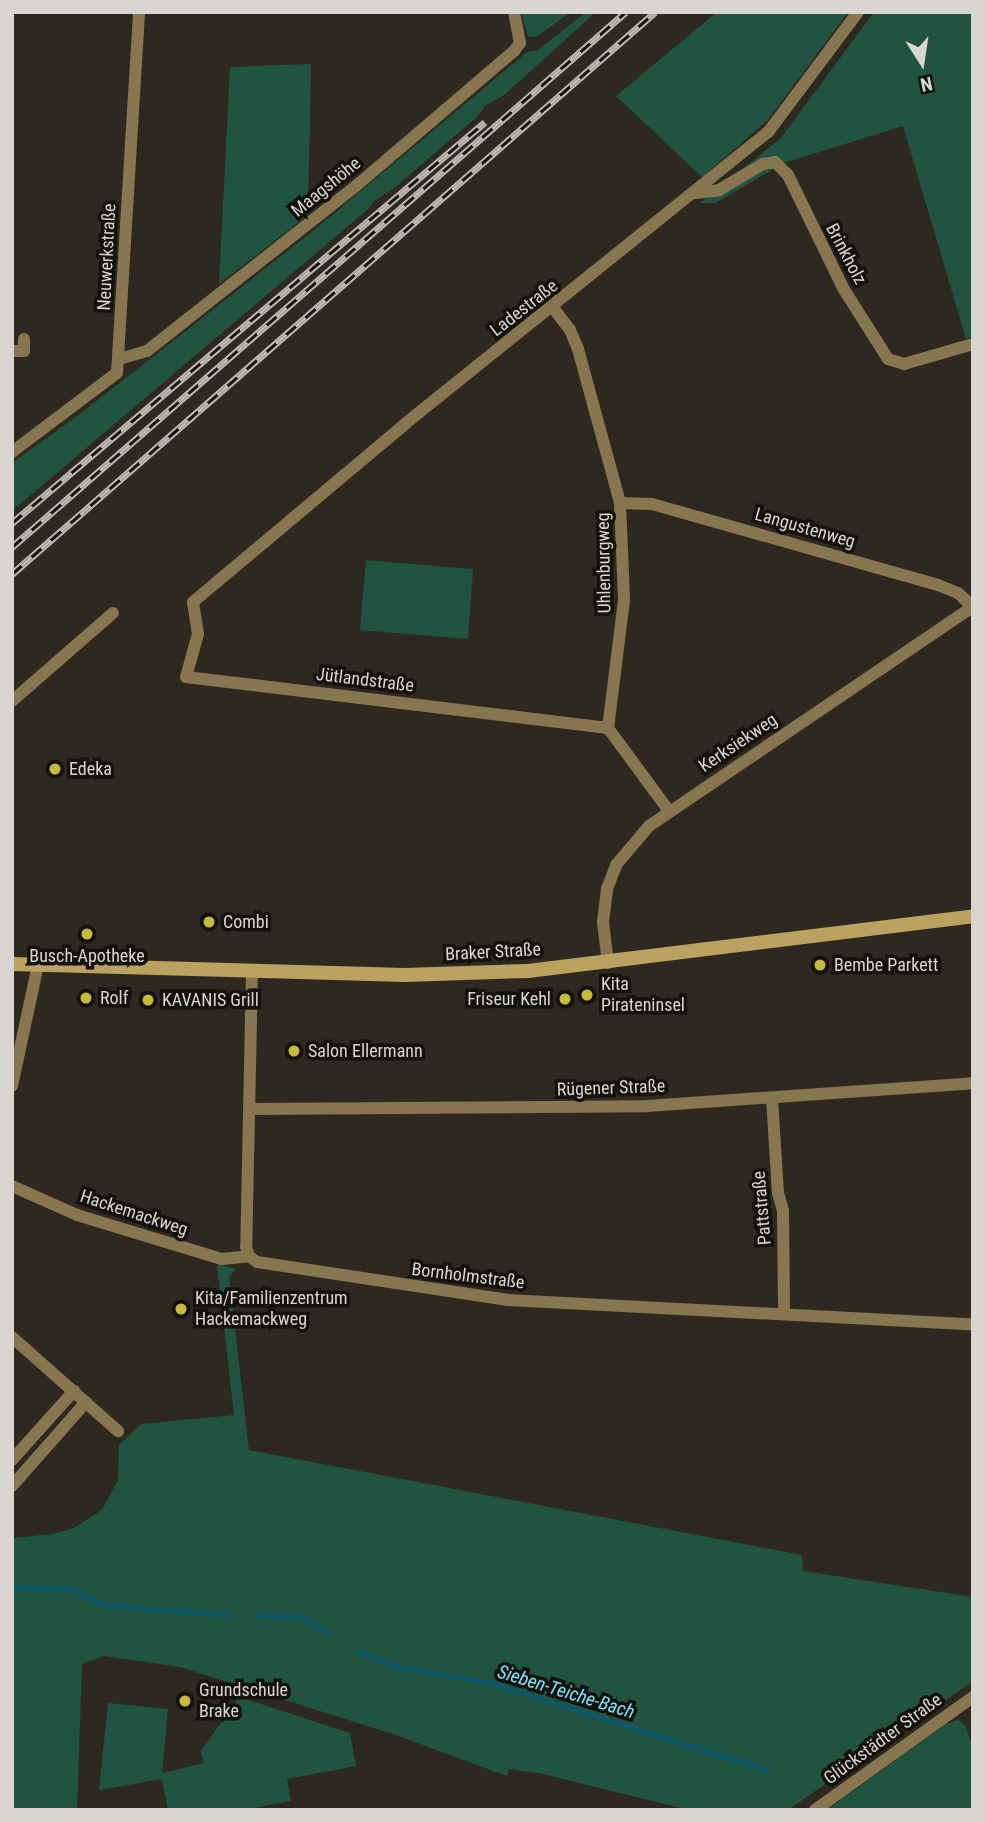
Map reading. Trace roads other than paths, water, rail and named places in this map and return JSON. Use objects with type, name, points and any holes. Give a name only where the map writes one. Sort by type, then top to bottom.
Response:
[{"type":"main road","name":"Braker Straße","points":[[12,964],[441,974],[528,971],[973,915]]},
{"type":"street","name":"Neuwerkstraße","points":[[119,359],[139,12]]},
{"type":"street","name":"Maagshöhe","points":[[119,359],[147,351],[356,186],[514,51],[520,43],[514,12]]},
{"type":"street","name":"Ladestraße","points":[[194,610],[196,597],[406,423],[696,193],[776,123],[858,12]]},
{"type":"street","name":"Brinkholz","points":[[696,193],[719,190],[764,164],[775,162],[788,175],[824,252],[888,359],[904,364],[973,344]]},
{"type":"street","name":"Uhlenburgweg","points":[[553,308],[570,330],[578,349],[621,503],[624,600],[608,728]]},
{"type":"street","points":[[12,351],[24,351],[24,339]]},
{"type":"street","points":[[12,452],[112,378],[119,359]]},
{"type":"street","name":"Langustenweg","points":[[621,503],[652,503],[926,581],[958,593],[973,607]]},
{"type":"street","name":"Kerksiekweg","points":[[608,963],[603,922],[607,888],[617,865],[632,843],[668,811],[973,607]]},
{"type":"street","name":"Jütlandstraße","points":[[194,610],[198,634],[187,677],[608,728]]},
{"type":"street","points":[[12,701],[113,614]]},
{"type":"street","points":[[608,728],[668,811]]},
{"type":"street","points":[[12,1086],[38,965]]},
{"type":"street","points":[[249,1256],[246,1247],[252,971]]},
{"type":"street","name":"Rügener Straße","points":[[250,1109],[604,1107],[973,1083]]},
{"type":"street","name":"Pattstraße","points":[[772,1098],[778,1193],[783,1211],[784,1314]]},
{"type":"street","name":"Hackemackweg","points":[[12,1186],[77,1214],[222,1259],[249,1256]]},
{"type":"street","name":"Bornholmstraße","points":[[249,1256],[264,1264],[508,1300],[973,1324]]},
{"type":"street","points":[[12,1336],[118,1431]]},
{"type":"street","points":[[12,1460],[74,1391]]},
{"type":"street","points":[[12,1486],[86,1402]]},
{"type":"street","name":"Glückstädter Straße","points":[[815,1810],[973,1697]]},
{"type":"waterway","name":"Sieben-Teiche-Bach","points":[[12,1587],[71,1589],[107,1605],[231,1615]]},
{"type":"waterway","name":"Sieben-Teiche-Bach","points":[[256,1615],[302,1617],[329,1633]]},
{"type":"waterway","name":"Sieben-Teiche-Bach","points":[[357,1651],[399,1667],[491,1683],[765,1769]]},
{"type":"railway","points":[[12,547],[626,12]]},
{"type":"railway","points":[[12,574],[655,12]]},
{"type":"railway","points":[[12,523],[485,122]]},
{"type":"place","name":"Edeka","points":[[55,769]]},
{"type":"place","name":"Combi","points":[[209,922]]},
{"type":"place","name":"Busch-Apotheke","points":[[87,934]]},
{"type":"place","name":"Bembe Parkett","points":[[820,965]]},
{"type":"place","name":"Kita Pirateninsel","points":[[587,995]]},
{"type":"place","name":"Rolf","points":[[86,998]]},
{"type":"place","name":"Friseur Kehl","points":[[565,999]]},
{"type":"place","name":"KAVANIS Grill","points":[[148,1000]]},
{"type":"place","name":"Salon Ellermann","points":[[294,1051]]},
{"type":"place","name":"Kita/Familienzentrum Hackemackweg","points":[[181,1309]]},
{"type":"place","name":"Grundschule Brake","points":[[185,1701]]}]
